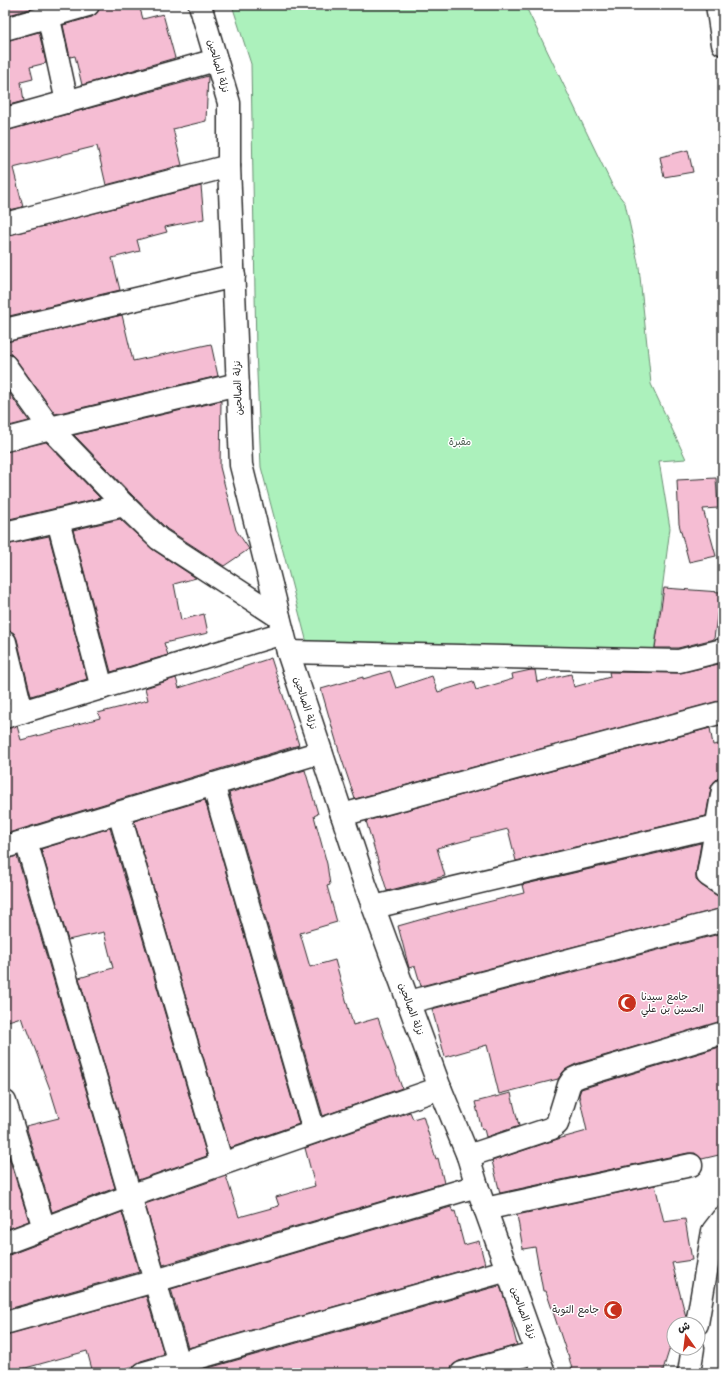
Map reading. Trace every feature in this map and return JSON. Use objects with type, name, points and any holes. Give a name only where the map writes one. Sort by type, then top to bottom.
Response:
[{"type":"street","points":[[5,29],[48,10],[88,5]]},
{"type":"street","name":"نزلة الصالحين","points":[[200,5],[229,103],[229,166],[241,465],[283,634],[321,752],[374,907],[440,1088],[468,1156],[485,1209],[544,1373]]},
{"type":"street","points":[[717,5],[723,44]]},
{"type":"street","points":[[48,10],[68,102]]},
{"type":"street","points":[[5,119],[216,60]]},
{"type":"street","points":[[5,224],[229,166]]},
{"type":"street","points":[[5,330],[234,276]]},
{"type":"street","points":[[5,365],[50,428],[159,539],[283,634]]},
{"type":"street","points":[[5,440],[238,384]]},
{"type":"street","points":[[5,533],[124,505]]},
{"type":"street","points":[[58,520],[102,688]]},
{"type":"street","points":[[5,642],[13,715],[283,634],[679,661],[723,650]]},
{"type":"street","points":[[342,814],[723,712]]},
{"type":"street","points":[[5,847],[321,752]]},
{"type":"street","points":[[213,784],[314,1131]]},
{"type":"street","points":[[723,791],[708,875],[723,884]]},
{"type":"street","points":[[119,813],[222,1164]]},
{"type":"street","points":[[374,907],[717,826]]},
{"type":"street","points":[[26,840],[180,1368]]},
{"type":"street","points":[[409,1002],[723,920]]},
{"type":"street","points":[[468,1156],[552,1128],[557,1124],[569,1085],[573,1079],[723,1033]]},
{"type":"street","points":[[5,1243],[130,1196],[440,1088]]},
{"type":"street","points":[[5,1102],[44,1228]]},
{"type":"street","points":[[485,1209],[691,1165]]},
{"type":"street","points":[[5,1323],[155,1281],[477,1186]]},
{"type":"street","points":[[698,1316],[713,1231],[723,1218]]},
{"type":"street","points":[[144,1373],[180,1368],[508,1270]]},
{"type":"street","points":[[462,1373],[537,1352]]},
{"type":"street","points":[[688,1373],[691,1356]]},
{"type":"green space","name":"مقبرة","points":[[232,5],[525,5],[614,189],[625,203],[639,267],[651,384],[686,459],[659,461],[670,528],[654,653],[307,643],[261,467],[256,350],[251,64]]},
{"type":"building","points":[[5,5],[34,5],[34,8],[5,16]]},
{"type":"building","points":[[100,5],[139,5],[143,19],[163,14],[175,58],[82,85],[75,56],[70,57],[63,25],[92,17],[97,13]]},
{"type":"building","points":[[39,32],[46,63],[30,67],[33,79],[21,82],[24,101],[5,106],[5,41]]},
{"type":"building","points":[[208,76],[206,121],[173,129],[182,165],[106,185],[97,146],[61,155],[13,168],[23,207],[5,211],[5,131]]},
{"type":"building","points":[[688,150],[693,172],[664,177],[660,157]]},
{"type":"building","points":[[201,186],[204,219],[165,227],[167,232],[137,240],[140,251],[112,258],[120,290],[5,317],[5,236]]},
{"type":"building","points":[[122,315],[133,361],[211,344],[218,376],[55,414],[15,358],[11,354],[5,353],[5,342]]},
{"type":"building","points":[[5,387],[29,421],[5,427]]},
{"type":"building","points":[[221,401],[220,467],[236,530],[249,549],[224,566],[167,529],[74,435]]},
{"type":"building","points":[[46,442],[100,498],[5,520],[5,452]]},
{"type":"building","points":[[716,478],[718,508],[703,509],[716,556],[689,562],[679,524],[677,480]]},
{"type":"building","points":[[120,519],[152,549],[196,578],[174,584],[181,620],[204,614],[208,633],[164,643],[168,655],[111,672],[73,530]]},
{"type":"building","points":[[49,536],[87,679],[31,696],[17,639],[14,633],[9,630],[5,630],[5,545]]},
{"type":"building","points":[[664,588],[720,592],[714,639],[678,648],[655,648]]},
{"type":"building","points":[[271,658],[299,745],[5,834],[5,729],[17,726],[21,740],[75,726],[74,725],[100,718],[98,713],[148,700],[145,688],[176,678],[179,688]]},
{"type":"building","points":[[723,663],[723,700],[355,799],[321,689],[390,671],[396,688],[432,676],[438,692],[473,681],[476,690],[513,679],[512,674],[531,670],[535,670],[537,682],[571,674],[574,687],[610,677],[609,672],[679,673]]},
{"type":"building","points":[[710,728],[713,745],[719,744],[723,765],[723,778],[718,778],[711,787],[706,816],[516,861],[508,829],[437,848],[445,876],[387,891],[366,821]]},
{"type":"building","points":[[305,770],[318,814],[314,816],[327,864],[330,885],[327,886],[337,922],[300,933],[310,967],[335,960],[353,1025],[378,1018],[402,1088],[323,1116],[229,793]]},
{"type":"building","points":[[205,800],[299,1124],[230,1148],[134,821]]},
{"type":"building","points":[[110,828],[207,1156],[138,1180],[79,978],[113,968],[104,932],[68,940],[41,849]]},
{"type":"building","points":[[701,843],[696,880],[716,895],[723,897],[723,908],[421,986],[415,966],[409,968],[398,926],[524,893],[522,885]]},
{"type":"building","points":[[17,856],[115,1188],[52,1212],[26,1126],[59,1118],[50,1089],[27,1028],[25,1029],[21,1017],[5,1022],[5,859]]},
{"type":"building","points":[[723,933],[723,1021],[576,1064],[563,1072],[558,1079],[499,1094],[487,1045],[445,1057],[432,1009]]},
{"type":"building","points":[[723,1046],[723,1154],[702,1159],[695,1153],[688,1153],[500,1193],[492,1161],[587,1131],[579,1095],[581,1089]]},
{"type":"building","points":[[511,1093],[519,1126],[486,1137],[484,1129],[482,1130],[475,1102]]},
{"type":"building","points":[[410,1112],[413,1119],[423,1116],[436,1159],[438,1158],[444,1183],[163,1265],[145,1204],[226,1176],[239,1217],[279,1206],[276,1197],[315,1186],[305,1148]]},
{"type":"building","points":[[7,1151],[29,1221],[5,1230],[5,1152]]},
{"type":"building","points":[[655,1185],[664,1222],[685,1219],[692,1260],[672,1263],[686,1316],[666,1316],[666,1356],[667,1356],[662,1373],[573,1373],[546,1291],[543,1291],[535,1247],[523,1249],[517,1215]]},
{"type":"building","points":[[451,1207],[453,1212],[455,1211],[464,1245],[479,1241],[485,1264],[188,1348],[171,1289]]},
{"type":"building","points":[[122,1212],[139,1272],[5,1310],[5,1255],[9,1255]]},
{"type":"building","points":[[500,1286],[508,1308],[517,1345],[459,1361],[453,1365],[450,1372],[198,1373],[198,1371]]},
{"type":"building","points":[[146,1296],[164,1354],[141,1361],[134,1366],[109,1373],[93,1373],[87,1351],[11,1372],[5,1351],[5,1335]]},
{"type":"place","name":"جامع سيدنا الحسين بن علي","points":[[627,1003]]},
{"type":"place","name":"جامع التوبة","points":[[613,1310]]}]
